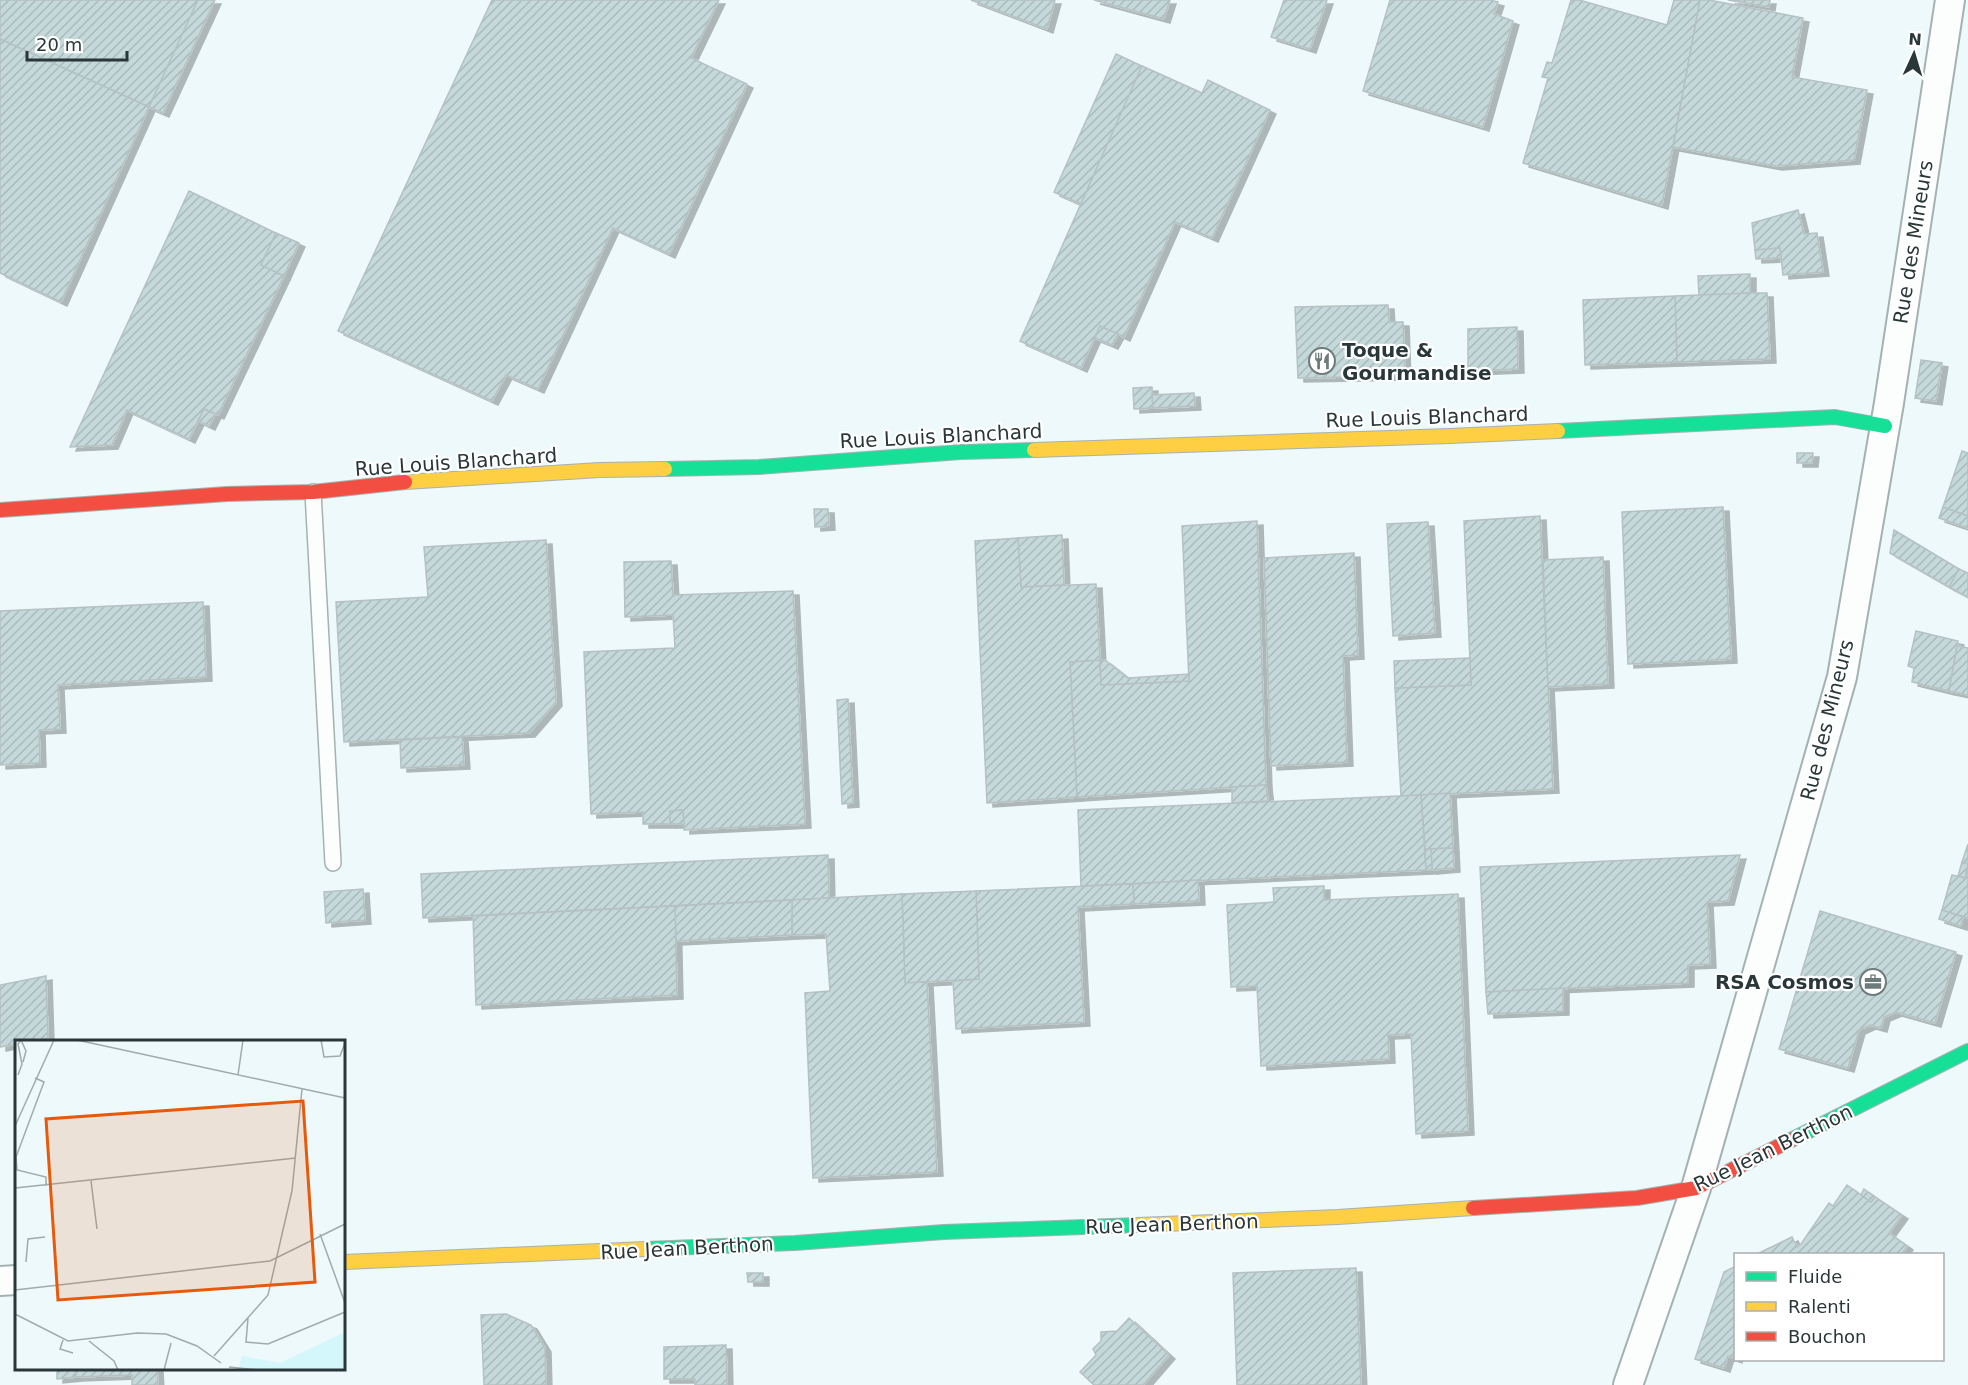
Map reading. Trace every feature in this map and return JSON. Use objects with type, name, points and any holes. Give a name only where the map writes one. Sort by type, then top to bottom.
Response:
[{"type":"street","name":"Rue des Mineurs","points":[[1628,1385],[1696,1188],[1842,677],[1885,426],[1950,0]]},
{"type":"street","name":"Rue Louis Blanchard","points":[[0,510],[227,494],[313,492],[427,480],[600,470],[759,467],[961,452],[1462,436],[1835,417],[1885,426]]},
{"type":"street","name":"Rue Jean Berthon","points":[[345,1262],[795,1243],[944,1232],[1338,1217],[1637,1198],[1696,1188],[1968,1051]]},
{"type":"street","points":[[0,1281],[15,1280]]},
{"type":"lane","points":[[313,492],[333,862]]},
{"type":"building","points":[[0,0],[198,0],[149,107],[0,39]]},
{"type":"building","points":[[198,0],[215,0],[163,113],[149,107]]},
{"type":"building","points":[[492,0],[719,0],[691,58],[747,84],[669,254],[613,228],[538,389],[506,375],[492,401],[338,331]]},
{"type":"building","points":[[971,0],[1055,0],[1047,29]]},
{"type":"building","points":[[1094,0],[1170,0],[1164,19]]},
{"type":"building","points":[[1284,0],[1327,0],[1310,49],[1271,37]]},
{"type":"building","points":[[1390,0],[1490,0],[1498,2],[1494,14],[1513,21],[1483,127],[1363,91]]},
{"type":"building","points":[[1571,0],[1579,0],[1667,25],[1674,0],[1700,0],[1662,205],[1523,163],[1548,78],[1542,77],[1547,62],[1552,63]]},
{"type":"building","points":[[1700,0],[1803,18],[1792,77],[1867,90],[1854,160],[1776,166],[1673,147]]},
{"type":"building","points":[[1728,0],[1770,0],[1769,7]]},
{"type":"building","points":[[0,39],[149,107],[61,302],[0,273]]},
{"type":"building","points":[[1116,54],[1142,66],[1081,204],[1054,192]]},
{"type":"building","points":[[1142,66],[1202,93],[1208,80],[1270,110],[1212,238],[1175,222],[1124,337],[1100,326],[1081,368],[1020,341]]},
{"type":"building","points":[[189,191],[276,233],[261,265],[284,276],[218,415],[204,409],[189,439],[127,410],[112,445],[70,447]]},
{"type":"building","points":[[1798,210],[1804,234],[1817,233],[1823,272],[1783,275],[1780,248],[1755,250],[1752,223]]},
{"type":"building","points":[[276,233],[299,243],[284,276],[261,265]]},
{"type":"building","points":[[1780,248],[1781,258],[1756,259],[1755,250]]},
{"type":"building","points":[[1750,274],[1750,293],[1699,296],[1698,276]]},
{"type":"building","points":[[1767,293],[1770,359],[1677,362],[1675,296]]},
{"type":"building","points":[[1675,296],[1677,362],[1585,365],[1583,300]]},
{"type":"building","points":[[1388,305],[1389,322],[1403,322],[1405,376],[1298,378],[1295,307]]},
{"type":"building","points":[[1100,326],[1118,334],[1112,345],[1095,338]]},
{"type":"building","points":[[1517,327],[1518,369],[1468,371],[1468,329]]},
{"type":"building","points":[[1921,360],[1942,363],[1936,401],[1915,398]]},
{"type":"building","points":[[1152,387],[1153,408],[1134,409],[1133,388]]},
{"type":"building","points":[[1194,393],[1195,406],[1153,408],[1152,395]]},
{"type":"building","points":[[204,409],[215,414],[209,426],[198,421]]},
{"type":"building","points":[[1962,451],[1968,453],[1968,516],[1943,507]]},
{"type":"building","points":[[1797,453],[1813,453],[1812,463],[1797,463]]},
{"type":"building","points":[[1723,507],[1731,659],[1628,664],[1622,512]]},
{"type":"building","points":[[1943,507],[1968,516],[1968,528],[1939,518]]},
{"type":"building","points":[[814,509],[828,509],[829,526],[815,527]]},
{"type":"building","points":[[1540,516],[1553,789],[1401,796],[1395,688],[1471,685],[1464,521]]},
{"type":"building","points":[[1257,521],[1266,785],[1077,797],[1070,662],[1100,660],[1101,685],[1189,681],[1182,526]]},
{"type":"building","points":[[1428,522],[1435,633],[1393,636],[1387,524]]},
{"type":"building","points":[[1894,530],[1959,569],[1949,587],[1890,553]]},
{"type":"building","points":[[1062,535],[1064,585],[1021,587],[1018,538]]},
{"type":"building","points":[[1018,538],[1021,587],[1096,584],[1100,660],[1070,662],[1077,797],[987,803],[975,541]]},
{"type":"building","points":[[546,540],[556,702],[529,733],[344,742],[336,602],[428,597],[424,547]]},
{"type":"building","points":[[1354,553],[1358,655],[1343,656],[1347,762],[1271,766],[1264,558]]},
{"type":"building","points":[[1603,557],[1608,684],[1548,687],[1543,560]]},
{"type":"building","points":[[671,561],[673,595],[793,591],[805,824],[684,830],[683,810],[670,811],[670,824],[643,824],[643,812],[591,814],[584,652],[675,648],[673,615],[625,617],[624,562]]},
{"type":"building","points":[[1959,569],[1968,573],[1968,597],[1949,587]]},
{"type":"building","points":[[203,602],[206,677],[58,685],[60,729],[39,730],[40,763],[0,765],[0,611]]},
{"type":"building","points":[[1916,631],[1958,641],[1949,691],[1912,682],[1914,668],[1908,666]]},
{"type":"building","points":[[1957,646],[1968,648],[1968,695],[1949,691]]},
{"type":"building","points":[[1470,658],[1471,685],[1395,688],[1394,661]]},
{"type":"building","points":[[1100,660],[1105,660],[1128,678],[1189,674],[1189,681],[1101,685]]},
{"type":"building","points":[[848,699],[853,803],[842,804],[837,700]]},
{"type":"building","points":[[462,737],[464,765],[401,768],[400,740]]},
{"type":"building","points":[[1266,785],[1268,801],[1232,803],[1232,787]]},
{"type":"building","points":[[1450,793],[1453,848],[1425,849],[1421,795]]},
{"type":"building","points":[[1421,795],[1426,870],[1081,886],[1078,810]]},
{"type":"building","points":[[683,810],[684,824],[670,824],[670,811]]},
{"type":"building","points":[[1968,844],[1968,864],[1962,862]]},
{"type":"building","points":[[1453,848],[1454,868],[1432,870],[1431,849]]},
{"type":"building","points":[[1425,849],[1431,849],[1432,870],[1426,870]]},
{"type":"building","points":[[828,855],[829,898],[423,918],[421,874]]},
{"type":"building","points":[[1740,855],[1728,901],[1707,902],[1710,964],[1688,965],[1688,983],[1486,992],[1480,867]]},
{"type":"building","points":[[1962,862],[1968,864],[1965,878],[1958,876]]},
{"type":"building","points":[[1968,868],[1968,918],[1942,910],[1952,875],[1965,878]]},
{"type":"building","points":[[1198,880],[1199,901],[1134,904],[1133,884]]},
{"type":"building","points":[[1133,884],[1134,904],[1078,907],[1084,1022],[956,1029],[953,981],[979,979],[976,891]]},
{"type":"building","points":[[1324,886],[1324,900],[1458,894],[1468,1131],[1416,1134],[1411,1034],[1388,1035],[1389,1059],[1261,1066],[1257,986],[1231,987],[1227,905],[1274,902],[1273,888]]},
{"type":"building","points":[[363,889],[365,920],[326,923],[324,892]]},
{"type":"building","points":[[976,891],[979,979],[905,983],[902,894]]},
{"type":"building","points":[[902,894],[905,983],[927,982],[937,1172],[813,1178],[805,993],[830,991],[826,934],[792,935],[792,900]]},
{"type":"building","points":[[792,900],[792,935],[676,941],[675,906]]},
{"type":"building","points":[[675,906],[677,995],[476,1005],[473,916]]},
{"type":"building","points":[[1942,910],[1963,917],[1961,926],[1939,919]]},
{"type":"building","name":"RSA Cosmos","points":[[1820,911],[1956,952],[1935,1023],[1896,1012],[1884,1017],[1881,1028],[1870,1025],[1859,1030],[1848,1068],[1779,1049]]},
{"type":"building","points":[[46,976],[48,1038],[15,1040],[15,1044],[0,1047],[0,985]]},
{"type":"building","points":[[1563,988],[1563,1011],[1488,1014],[1486,992]]},
{"type":"building","points":[[1847,1185],[1871,1202],[1875,1197],[1902,1215],[1889,1233],[1907,1246],[1903,1253],[1828,1253],[1825,1251],[1824,1253],[1759,1253],[1792,1237],[1797,1247],[1829,1203],[1833,1206]]},
{"type":"building","points":[[1864,1189],[1875,1197],[1871,1202],[1861,1195]]},
{"type":"building","points":[[1734,1267],[1734,1358],[1728,1356],[1724,1368],[1695,1359],[1724,1272]]},
{"type":"building","points":[[1356,1268],[1361,1385],[1237,1385],[1233,1273]]},
{"type":"building","points":[[747,1273],[763,1273],[763,1282],[748,1282]]},
{"type":"building","points":[[506,1314],[531,1325],[545,1348],[546,1385],[484,1385],[481,1315]]},
{"type":"building","points":[[1129,1318],[1169,1355],[1143,1385],[1094,1385],[1080,1372],[1096,1355],[1093,1349],[1101,1341],[1101,1332],[1117,1331]]},
{"type":"building","points":[[726,1345],[727,1385],[695,1385],[695,1379],[664,1379],[664,1347]]},
{"type":"building","points":[[75,1370],[157,1370],[158,1385],[132,1385],[132,1375],[76,1377]]},
{"type":"building","points":[[75,1370],[76,1377],[57,1379],[57,1371]]},
{"type":"traffic: fast","points":[[1558,431],[1835,417],[1885,426]]},
{"type":"traffic: fast","points":[[665,469],[759,467],[961,452],[1034,450]]},
{"type":"traffic: fast","points":[[1791,1140],[1968,1051]]},
{"type":"traffic: fast","points":[[646,1249],[795,1243],[944,1232],[1138,1225]]},
{"type":"traffic: slow","points":[[1034,450],[1558,431]]},
{"type":"traffic: slow","points":[[405,482],[600,470],[665,469]]},
{"type":"traffic: slow","points":[[1138,1225],[1338,1217],[1473,1208]]},
{"type":"traffic: slow","points":[[345,1262],[646,1249]]},
{"type":"traffic: jam","points":[[0,510],[227,494],[313,492],[405,482]]},
{"type":"traffic: jam","points":[[1473,1208],[1637,1198],[1696,1188],[1791,1140]]},
{"type":"place","name":"Toque & Gourmandise","points":[[1322,361]]},
{"type":"place","name":"RSA Cosmos","points":[[1873,982]]}]
